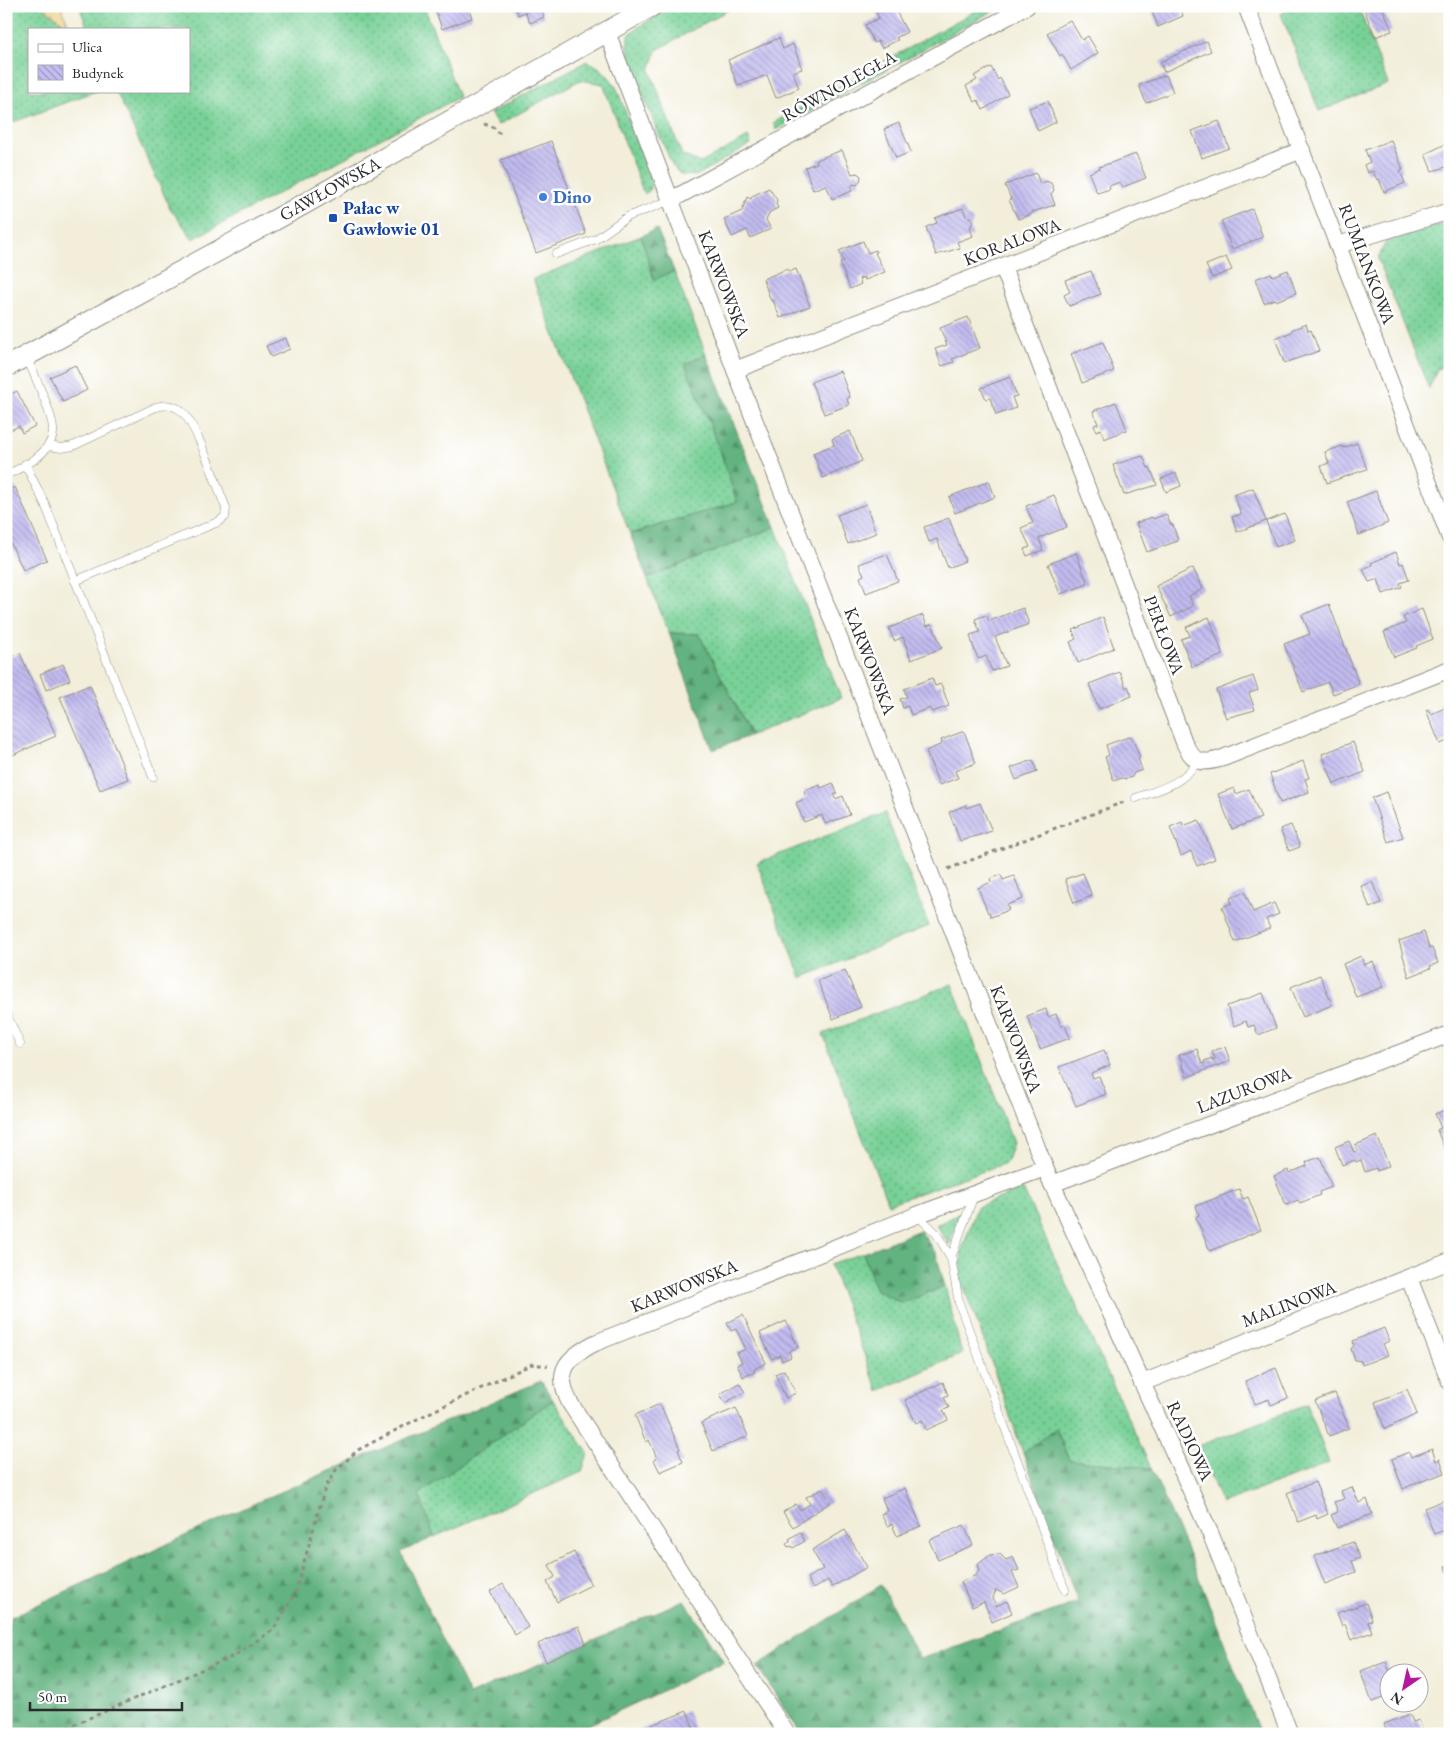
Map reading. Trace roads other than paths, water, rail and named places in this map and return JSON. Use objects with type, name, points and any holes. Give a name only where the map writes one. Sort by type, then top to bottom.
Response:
[{"type":"street","name":"GAWŁOWSKA","points":[[6,367],[304,204],[652,6]]},
{"type":"street","name":"RÓWNOLEGŁA","points":[[671,200],[1027,6]]},
{"type":"street","name":"RUMIANKOWA","points":[[1246,6],[1450,538]]},
{"type":"street","name":"KARWOWSKA","points":[[607,32],[1045,1168],[917,1215],[595,1343],[582,1350],[564,1369],[562,1377],[563,1390],[570,1403],[787,1734]]},
{"type":"street","name":"KORALOWA","points":[[736,370],[1302,150]]},
{"type":"street","points":[[1338,245],[1450,211]]},
{"type":"street","name":"PERŁOWA","points":[[1003,267],[1184,742],[1188,751],[1198,761]]},
{"type":"street","points":[[1198,761],[1210,762],[1223,758],[1450,669]]},
{"type":"street","name":"LAZUROWA","points":[[1052,1184],[1450,1034]]},
{"type":"street","name":"RADIOWA","points":[[1045,1168],[1212,1535],[1290,1734]]},
{"type":"street","name":"MALINOWA","points":[[1142,1383],[1450,1262]]},
{"type":"street","points":[[1409,1278],[1450,1382]]},
{"type":"lane","points":[[556,254],[596,239],[627,217],[671,200]]},
{"type":"lane","points":[[6,475],[38,456],[48,446],[54,432],[52,420],[26,356]]},
{"type":"lane","points":[[48,446],[62,448],[72,446],[156,407],[169,404],[180,410],[193,426],[226,508],[225,516],[218,522],[75,581]]},
{"type":"lane","points":[[25,464],[45,504],[153,776]]},
{"type":"lane","points":[[1136,798],[1177,783],[1190,773],[1198,761]]},
{"type":"lane","points":[[6,1013],[20,1044]]},
{"type":"lane","points":[[951,1258],[974,1195]]},
{"type":"lane","points":[[917,1215],[936,1233],[951,1258],[959,1303],[1066,1590]]},
{"type":"place","name":"Dino","points":[[543,197]]},
{"type":"place","name":"Pałac w Gawłowie 01","points":[[333,218]]}]
